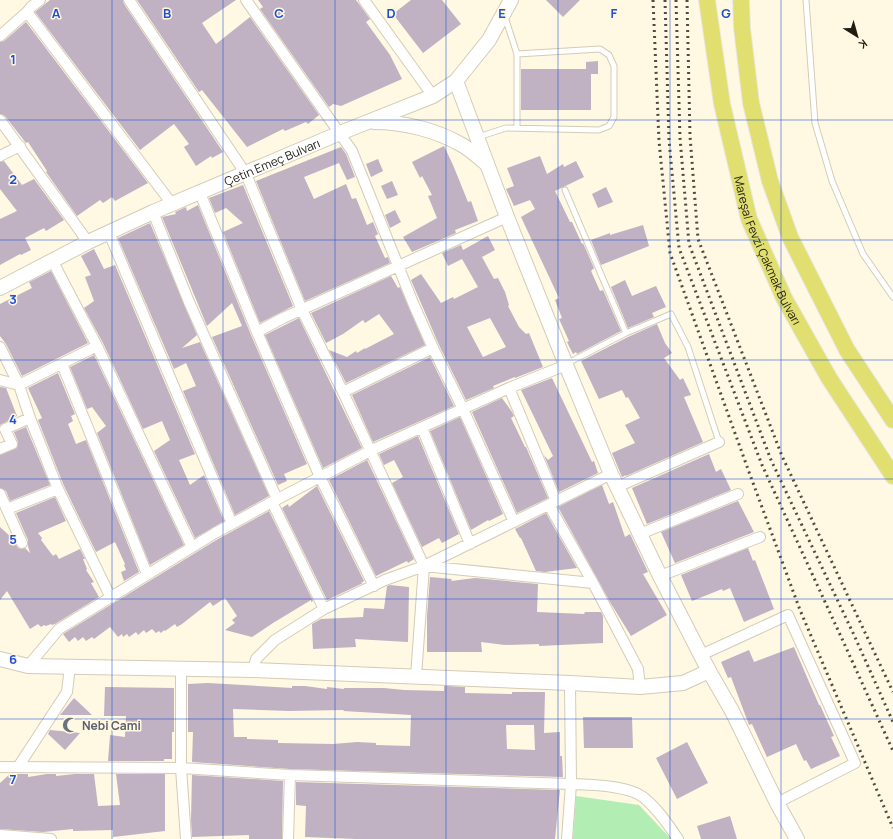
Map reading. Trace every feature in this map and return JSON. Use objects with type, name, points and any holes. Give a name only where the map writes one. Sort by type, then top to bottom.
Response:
[{"type":"main road","name":"Mareşal Fevzi Çakmak Bulvarı","points":[[708,0],[722,104],[749,219],[784,298],[829,378],[893,476]]},
{"type":"main road","name":"Mareşal Fevzi Çakmak Bulvarı","points":[[741,0],[742,28],[751,103],[770,181],[790,237],[847,350],[893,420]]},
{"type":"street","points":[[0,36],[28,6],[40,0]]},
{"type":"street","points":[[128,0],[246,174],[302,310],[343,392],[424,566],[416,676]]},
{"type":"street","points":[[246,0],[352,151],[433,348],[463,409],[514,522]]},
{"type":"street","points":[[364,0],[432,96]]},
{"type":"street","name":"Çetin Emeç Bulvarı","points":[[0,288],[88,242],[153,212],[432,96],[456,81],[489,40],[511,0]]},
{"type":"street","points":[[28,6],[172,204]]},
{"type":"street","points":[[456,81],[507,217],[611,474],[660,576],[709,671],[732,711],[777,803],[797,839]]},
{"type":"street","points":[[0,120],[88,242]]},
{"type":"street","points":[[368,122],[389,122],[410,126],[440,135],[463,145],[487,164]]},
{"type":"street","points":[[0,156],[20,146]]},
{"type":"street","points":[[200,193],[257,332],[320,477],[374,586]]},
{"type":"street","points":[[153,212],[189,302],[267,478],[274,500],[324,609]]},
{"type":"street","points":[[257,332],[507,217]]},
{"type":"street","points":[[109,233],[232,524]]},
{"type":"street","points":[[52,260],[97,346],[192,548]]},
{"type":"street","points":[[0,380],[19,385],[97,346]]},
{"type":"street","points":[[0,347],[19,385],[30,418],[58,489],[111,598]]},
{"type":"street","points":[[343,392],[433,348]]},
{"type":"street","points":[[62,364],[147,574]]},
{"type":"street","points":[[28,666],[59,629],[111,598],[147,574],[274,500],[371,451],[509,388],[566,365]]},
{"type":"street","points":[[509,388],[552,503],[638,669],[640,688]]},
{"type":"street","points":[[0,449],[12,444],[5,429],[30,418]]},
{"type":"street","points":[[422,428],[470,544]]},
{"type":"street","points":[[617,487],[718,442]]},
{"type":"street","points":[[253,670],[256,659],[275,640],[324,609],[385,580],[424,566],[611,474]]},
{"type":"street","points":[[7,509],[58,489]]},
{"type":"street","points":[[0,494],[22,543]]},
{"type":"street","points":[[640,534],[738,494]]},
{"type":"street","points":[[660,576],[760,537]]},
{"type":"street","points":[[424,566],[593,583]]},
{"type":"street","points":[[701,655],[788,615],[855,763],[777,803]]},
{"type":"street","points":[[0,659],[28,666],[253,670],[570,683],[640,688],[683,683],[709,671]]},
{"type":"street","points":[[18,766],[67,692],[70,666]]},
{"type":"street","points":[[181,669],[181,768],[186,839]]},
{"type":"street","points":[[567,839],[571,784],[570,683]]},
{"type":"street","points":[[0,768],[18,766],[181,768],[290,775],[608,786],[642,796],[659,812],[678,839]]},
{"type":"street","points":[[288,839],[290,775]]},
{"type":"street","points":[[0,835],[52,839]]},
{"type":"lane","points":[[806,0],[815,123],[832,181],[863,254],[893,297]]},
{"type":"lane","points":[[504,14],[517,54],[517,128]]},
{"type":"lane","points":[[477,138],[506,128],[599,130],[604,129],[612,122],[614,117],[614,66],[612,60],[605,52],[600,49],[517,54]]},
{"type":"lane","points":[[565,190],[626,333]]},
{"type":"lane","points":[[566,365],[626,333],[671,314],[688,347],[718,442]]},
{"type":"green space","points":[[576,796],[639,805],[671,839],[573,839]]},
{"type":"building","points":[[50,0],[123,0],[124,4],[223,152],[212,158],[211,156],[196,166],[184,147],[189,144],[174,124],[140,150],[35,12]]},
{"type":"building","points":[[137,0],[236,0],[202,23],[216,44],[250,17],[319,115],[308,124],[306,122],[285,131],[283,129],[247,147],[202,90],[199,92]]},
{"type":"building","points":[[258,0],[356,0],[370,19],[366,22],[390,55],[402,79],[341,106],[333,104],[329,107],[260,9],[263,7]]},
{"type":"building","points":[[411,0],[442,0],[461,24],[423,53],[393,14]]},
{"type":"building","points":[[546,0],[580,0],[563,17]]},
{"type":"building","points":[[26,22],[148,183],[115,201],[112,197],[103,203],[100,200],[77,216],[46,172],[47,171],[28,142],[26,143],[5,116],[0,114],[0,42],[4,41]]},
{"type":"building","points":[[598,61],[598,74],[591,74],[591,110],[521,110],[521,69],[586,69],[586,62]]},
{"type":"building","points":[[444,146],[468,202],[471,201],[478,221],[455,230],[456,233],[412,252],[403,237],[437,218],[428,196],[432,195],[422,176],[420,178],[412,162]]},
{"type":"building","points":[[341,147],[346,154],[355,177],[347,180],[339,163],[304,177],[314,199],[346,184],[352,199],[356,198],[367,225],[373,222],[378,234],[375,236],[385,258],[388,257],[390,263],[305,301],[256,181]]},
{"type":"building","points":[[540,156],[547,174],[563,164],[564,167],[576,161],[584,177],[555,191],[570,222],[572,222],[582,244],[583,243],[594,268],[591,271],[600,291],[603,290],[621,331],[577,354],[576,352],[573,354],[567,342],[569,341],[559,319],[562,318],[555,300],[559,298],[521,217],[535,209],[530,200],[514,206],[506,189],[514,186],[507,168]]},
{"type":"building","points":[[378,159],[383,171],[371,177],[366,164]]},
{"type":"building","points":[[4,161],[22,185],[34,179],[64,220],[46,231],[44,228],[25,238],[31,250],[0,265],[0,219],[17,211],[0,189],[0,162]]},
{"type":"building","points":[[392,181],[398,195],[387,199],[381,186]]},
{"type":"building","points":[[243,185],[293,306],[260,323],[223,232],[243,223],[226,208],[215,213],[209,198]]},
{"type":"building","points":[[606,187],[613,202],[598,208],[592,194]]},
{"type":"building","points":[[198,205],[251,335],[307,464],[284,474],[287,481],[278,485],[212,337],[242,326],[232,303],[207,326],[162,217],[176,214],[175,212],[186,207],[187,211]]},
{"type":"building","points":[[395,210],[401,222],[390,228],[385,215]]},
{"type":"building","points":[[150,223],[197,335],[182,348],[200,342],[269,496],[235,515],[183,391],[196,386],[186,363],[174,369],[118,238]]},
{"type":"building","points":[[643,225],[649,246],[601,265],[591,240],[610,233],[610,235]]},
{"type":"building","points":[[488,236],[495,250],[482,257],[494,279],[498,278],[505,292],[508,306],[519,327],[526,334],[529,333],[543,367],[493,386],[494,388],[466,400],[439,345],[411,280],[421,274],[441,303],[453,297],[454,299],[478,287],[462,259],[448,266],[442,253],[461,245],[463,250]],"holes":[[[490,318],[506,347],[483,357],[467,327]]]},
{"type":"building","points":[[94,249],[104,269],[115,265],[195,454],[179,460],[190,485],[204,475],[224,521],[195,538],[154,451],[170,440],[162,421],[143,429],[103,343],[84,308],[94,301],[85,277],[91,275],[81,256]]},
{"type":"building","points":[[51,271],[88,343],[22,376],[6,344],[0,336],[0,304],[32,288],[29,282]]},
{"type":"building","points":[[391,276],[398,288],[400,287],[425,345],[346,383],[329,350],[347,357],[356,351],[357,353],[394,334],[379,314],[365,323],[363,320],[343,334],[326,343],[311,313]]},
{"type":"building","points":[[625,280],[632,296],[656,286],[666,307],[652,313],[654,317],[628,328],[611,287]]},
{"type":"building","points":[[299,318],[362,448],[323,468],[265,335]]},
{"type":"building","points":[[657,324],[665,343],[672,353],[664,358],[680,380],[683,378],[691,395],[684,397],[703,442],[622,477],[612,453],[635,443],[625,425],[640,418],[628,397],[626,398],[622,390],[599,399],[581,361]]},
{"type":"building","points":[[94,355],[184,545],[150,565],[97,433],[106,426],[92,407],[87,409],[70,367]]},
{"type":"building","points":[[430,357],[454,406],[373,442],[352,395]]},
{"type":"building","points":[[58,373],[75,414],[71,416],[73,421],[68,424],[76,444],[86,440],[139,572],[124,581],[121,572],[126,570],[125,564],[115,542],[96,552],[64,486],[38,420],[42,418],[28,388]]},
{"type":"building","points":[[552,378],[592,462],[594,461],[598,473],[559,492],[544,455],[548,460],[553,456],[521,390]]},
{"type":"building","points":[[0,387],[6,388],[17,416],[0,425]]},
{"type":"building","points":[[502,398],[514,416],[511,418],[526,447],[548,498],[517,513],[472,412]]},
{"type":"building","points":[[460,417],[503,514],[489,521],[488,520],[471,530],[430,431]]},
{"type":"building","points":[[26,427],[50,485],[10,501],[6,491],[0,488],[0,455],[17,448],[18,442],[14,432]]},
{"type":"building","points":[[418,436],[459,534],[442,543],[439,538],[422,547],[392,483],[403,477],[394,460],[384,465],[379,454]]},
{"type":"building","points":[[709,454],[716,472],[721,469],[731,490],[647,524],[632,488]]},
{"type":"building","points":[[367,460],[414,559],[408,563],[407,561],[376,576],[329,480]]},
{"type":"building","points":[[602,485],[609,504],[613,502],[625,537],[630,534],[648,572],[643,574],[667,615],[631,636],[610,602],[558,507]]},
{"type":"building","points":[[317,486],[364,581],[361,583],[363,583],[327,600],[282,508],[288,504],[289,507]]},
{"type":"building","points":[[55,497],[66,521],[38,533],[42,538],[41,540],[53,556],[56,554],[59,559],[80,549],[85,559],[83,559],[87,569],[86,570],[94,582],[91,583],[99,597],[55,624],[44,625],[41,627],[38,624],[30,629],[7,591],[0,600],[0,527],[12,538],[18,548],[25,548],[30,553],[28,540],[16,513]]},
{"type":"building","points":[[738,501],[754,532],[675,563],[661,532]]},
{"type":"building","points":[[269,511],[313,601],[311,602],[311,600],[252,637],[225,630],[235,623],[232,620],[237,616],[225,598],[213,606],[210,602],[182,624],[177,627],[175,624],[161,633],[159,631],[156,633],[152,629],[146,633],[144,630],[138,635],[136,632],[129,637],[127,634],[123,637],[122,634],[118,637],[110,627],[94,639],[92,637],[86,641],[83,637],[78,641],[75,637],[69,642],[63,634],[218,539]]},
{"type":"building","points":[[546,513],[577,568],[545,572],[536,571],[521,538],[515,529]]},
{"type":"building","points":[[748,548],[753,561],[755,560],[774,609],[744,622],[730,588],[723,591],[722,589],[692,601],[681,575]]},
{"type":"building","points":[[430,577],[452,579],[451,581],[475,578],[538,584],[537,612],[584,614],[585,612],[601,612],[603,616],[603,643],[539,646],[539,644],[505,645],[481,642],[482,652],[427,652],[427,616]]},
{"type":"building","points":[[387,586],[409,587],[408,642],[355,639],[356,647],[313,649],[312,624],[321,619],[363,617],[364,608],[384,609]]},
{"type":"building","points":[[794,647],[834,736],[831,737],[840,756],[811,769],[806,760],[804,761],[796,744],[767,757],[752,724],[749,725],[731,677],[728,678],[721,662],[749,650],[754,662]]},
{"type":"building","points":[[208,683],[292,688],[292,686],[305,686],[327,689],[327,687],[344,689],[384,688],[444,691],[444,686],[447,686],[465,687],[465,693],[512,694],[512,692],[545,692],[544,733],[560,732],[560,756],[562,756],[563,777],[290,769],[192,762],[193,732],[188,732],[188,684]],"holes":[[[233,709],[288,711],[344,710],[343,711],[411,715],[410,746],[376,745],[376,743],[357,742],[333,744],[278,743],[278,740],[234,737]],[[506,725],[534,725],[535,750],[507,749]]]},
{"type":"building","points":[[105,687],[174,688],[174,732],[172,732],[172,759],[164,759],[164,761],[108,761],[110,735],[125,737],[126,716],[104,716]]},
{"type":"building","points":[[74,698],[92,715],[60,715]]},
{"type":"building","points":[[583,717],[632,717],[633,748],[584,748]]},
{"type":"building","points":[[50,730],[80,733],[65,750],[48,734]]},
{"type":"building","points":[[687,742],[708,783],[677,799],[656,758]]},
{"type":"building","points":[[10,774],[28,774],[28,777],[47,774],[56,774],[56,776],[94,774],[98,806],[120,805],[116,774],[165,774],[165,831],[113,837],[113,830],[73,831],[73,829],[43,832],[0,829],[0,783]]},
{"type":"building","points":[[192,775],[283,781],[282,839],[249,839],[249,835],[192,837]]},
{"type":"building","points":[[296,782],[560,790],[555,839],[357,839],[305,837],[306,806],[296,805]]},
{"type":"building","points":[[730,816],[737,839],[701,839],[697,826]]},
{"type":"railway","points":[[653,0],[659,141],[670,253],[800,610],[893,828]]},
{"type":"railway","points":[[665,0],[669,140],[679,248],[762,465],[893,751]]},
{"type":"railway","points":[[676,0],[680,138],[689,244],[771,460],[854,635],[893,722]]},
{"type":"railway","points":[[687,0],[690,136],[698,239],[782,456],[893,692]]},
{"type":"place","name":"Nebi Cami","points":[[70,725]]}]
